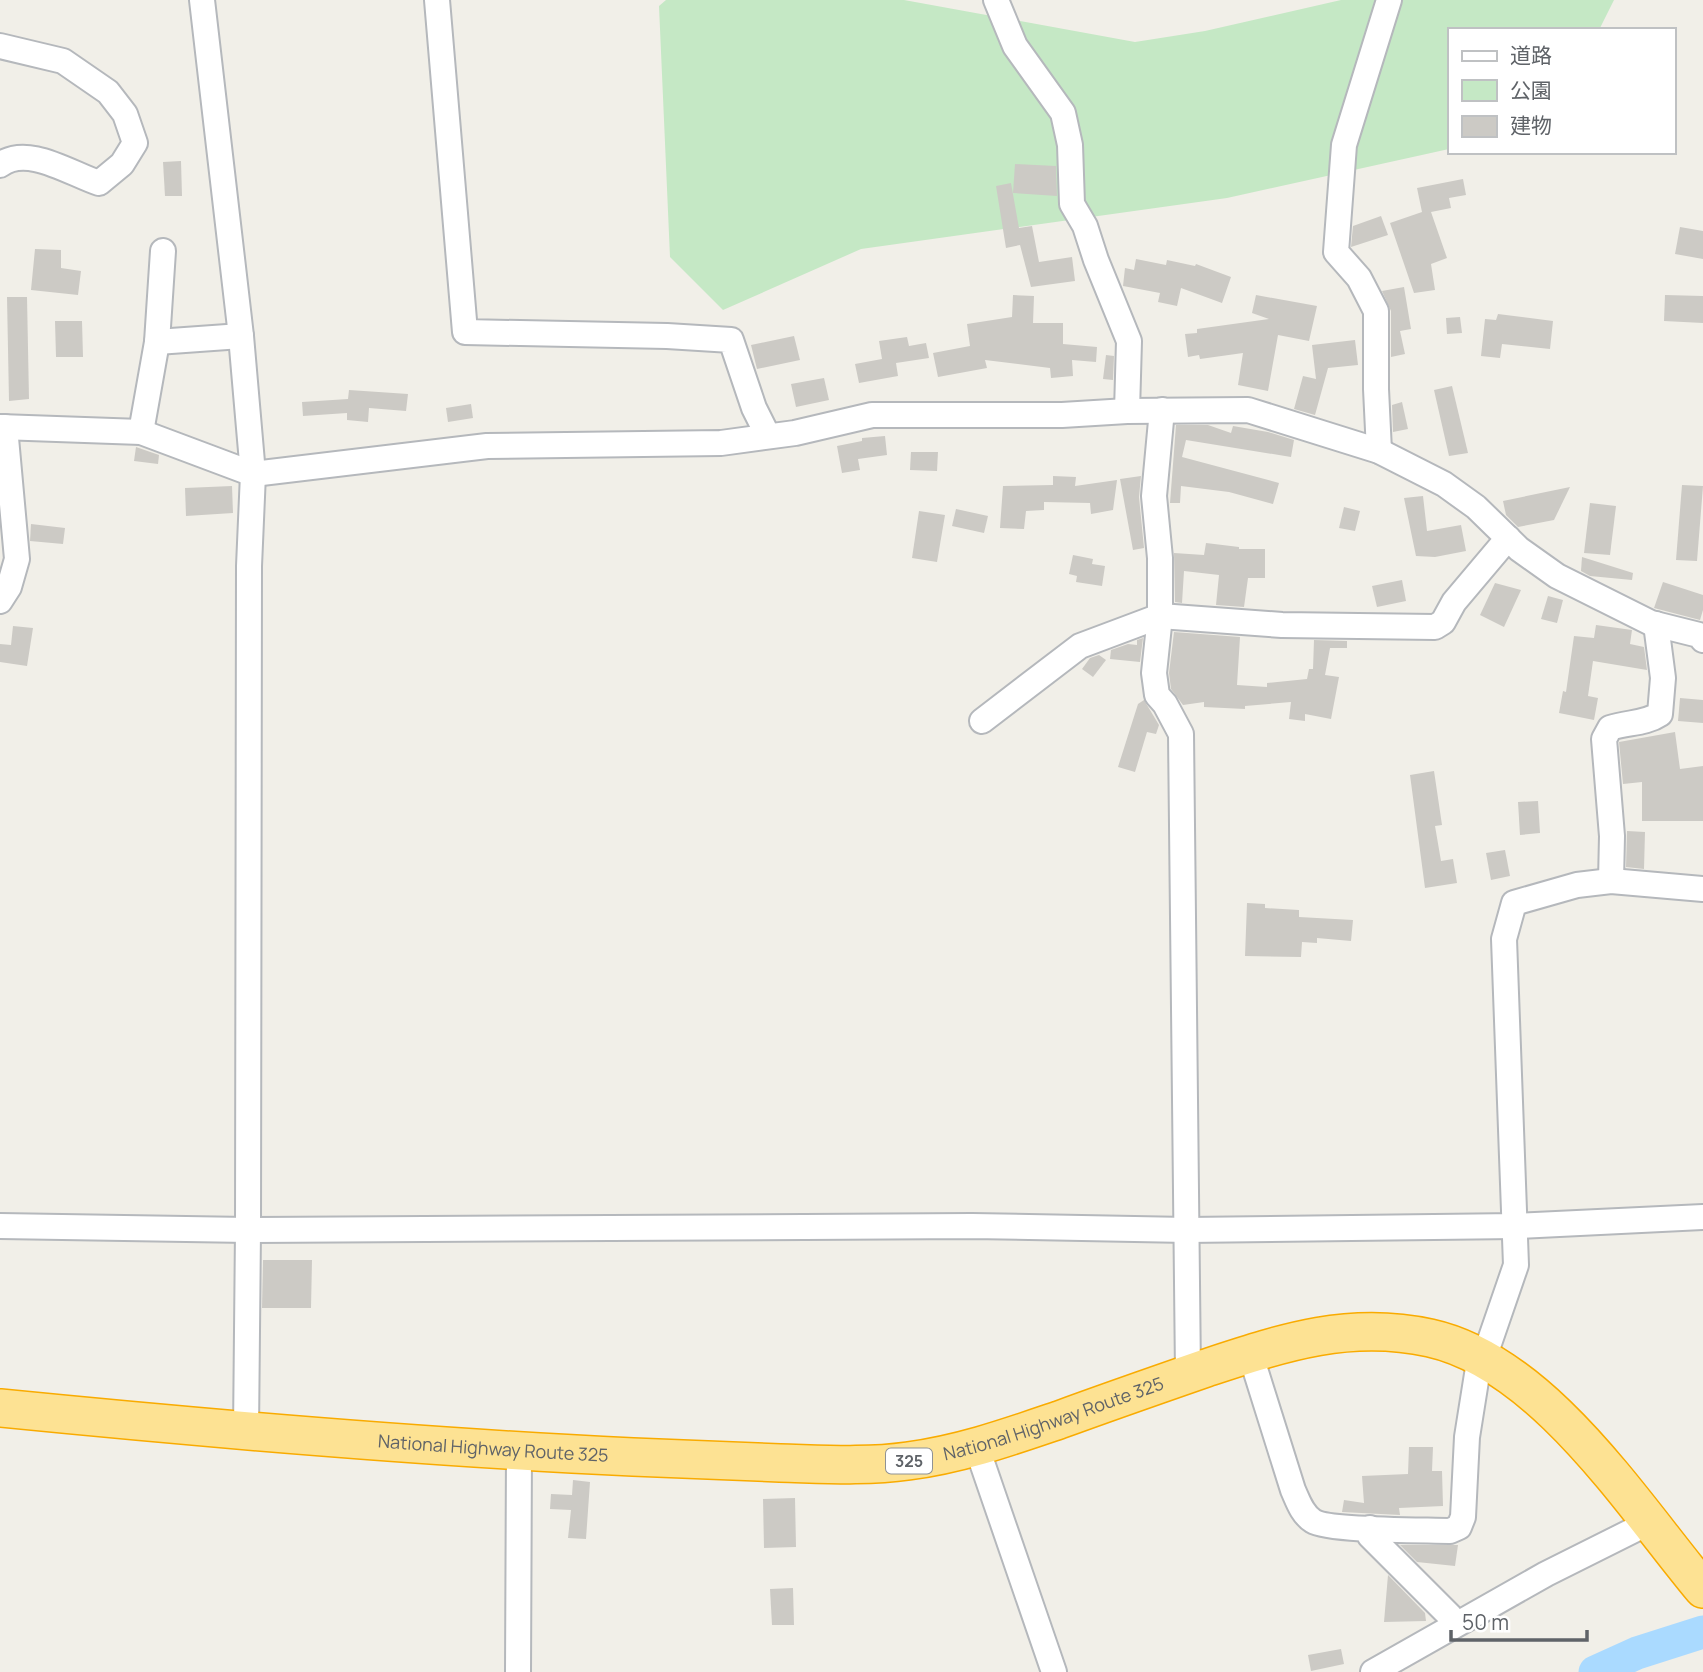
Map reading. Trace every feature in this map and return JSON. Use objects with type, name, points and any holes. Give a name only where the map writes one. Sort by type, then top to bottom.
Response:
[{"type":"highway","name":"National Highway Route 325","points":[[0,1408],[246,1432],[519,1452],[839,1465],[906,1462],[977,1448],[1250,1353],[1317,1334],[1368,1330],[1432,1338],[1484,1358],[1541,1399],[1569,1427],[1698,1576]]},
{"type":"street","points":[[202,0],[241,336],[253,474],[249,566],[246,1432]]},
{"type":"street","points":[[437,0],[466,332],[732,340],[754,408],[768,436]]},
{"type":"street","points":[[996,0],[1015,46],[1063,113],[1070,145],[1072,204],[1085,226],[1129,341],[1127,411]]},
{"type":"street","points":[[1379,451],[1376,311],[1359,278],[1336,252],[1344,145],[1389,0]]},
{"type":"street","points":[[0,46],[63,61],[108,92],[125,114],[135,143],[122,164],[99,183],[34,156],[6,160],[0,164]]},
{"type":"street","points":[[142,432],[157,342],[163,251]]},
{"type":"street","points":[[157,342],[241,336]]},
{"type":"street","points":[[1163,410],[1154,496],[1160,558],[1160,616],[1154,673],[1157,695],[1181,734],[1188,1374]]},
{"type":"street","points":[[0,601],[9,587],[17,559],[2,427],[142,432],[253,474],[487,446],[720,443],[795,433],[872,415],[1062,415],[1163,410],[1248,410],[1379,451],[1444,484],[1476,507],[1508,538],[1557,576],[1656,624],[1702,635]]},
{"type":"street","points":[[982,721],[1080,646],[1160,616],[1282,625],[1435,627],[1443,622],[1454,602],[1508,538]]},
{"type":"street","points":[[1611,881],[1612,836],[1604,739],[1610,729],[1629,722],[1648,722],[1660,714],[1663,678],[1656,624]]},
{"type":"street","points":[[1250,1353],[1300,1507],[1310,1519],[1318,1524],[1370,1528],[1450,1531],[1459,1527],[1463,1517],[1467,1437],[1478,1368],[1484,1358],[1516,1265],[1504,939],[1514,902],[1577,885],[1611,881],[1703,889]]},
{"type":"street","points":[[0,1226],[248,1230],[972,1226],[1186,1230],[1516,1226],[1703,1217]]},
{"type":"street","points":[[977,1448],[1054,1672]]},
{"type":"street","points":[[518,1672],[519,1452]]},
{"type":"street","points":[[1373,1672],[1546,1574],[1650,1522]]},
{"type":"street","points":[[1370,1528],[1370,1536],[1450,1616],[1454,1624]]},
{"type":"green space","points":[[666,0],[904,0],[1135,42],[1205,31],[1341,0],[1614,0],[1600,28],[1448,28],[1448,149],[1227,198],[861,249],[723,310],[670,257],[659,6]]},
{"type":"building","points":[[181,161],[182,196],[165,196],[163,162]]},
{"type":"building","points":[[1015,164],[1056,166],[1057,196],[1013,193]]},
{"type":"building","points":[[1463,179],[1466,195],[1449,198],[1451,208],[1431,212],[1447,258],[1431,264],[1435,290],[1414,293],[1390,223],[1422,212],[1417,188]]},
{"type":"building","points":[[1011,183],[1019,228],[1032,226],[1039,262],[1072,257],[1075,281],[1031,287],[1020,245],[1006,248],[996,186]]},
{"type":"building","points":[[1381,216],[1388,235],[1351,247],[1353,226]]},
{"type":"building","points":[[1680,227],[1703,231],[1703,259],[1675,254]]},
{"type":"building","points":[[35,249],[61,250],[61,268],[81,271],[78,295],[31,290]]},
{"type":"building","points":[[1136,259],[1166,265],[1167,260],[1195,266],[1196,264],[1231,277],[1222,303],[1181,288],[1177,306],[1158,302],[1160,293],[1123,286],[1125,268],[1134,270]]},
{"type":"building","points":[[1404,287],[1411,329],[1400,331],[1405,354],[1391,357],[1391,311],[1382,291]]},
{"type":"building","points":[[1013,295],[1034,296],[1033,323],[1063,323],[1063,344],[1097,347],[1096,362],[1072,360],[1073,376],[1051,378],[1050,368],[985,360],[987,368],[938,377],[933,353],[970,346],[967,324],[1012,317]]},
{"type":"building","points":[[1256,295],[1317,306],[1309,341],[1278,335],[1268,391],[1238,385],[1243,353],[1200,359],[1199,355],[1188,357],[1185,334],[1197,333],[1197,329],[1269,319],[1252,313]]},
{"type":"building","points":[[1665,295],[1703,296],[1703,323],[1664,321]]},
{"type":"building","points":[[7,297],[27,297],[29,399],[9,401]]},
{"type":"building","points":[[1498,314],[1553,321],[1550,349],[1502,344],[1500,358],[1481,356],[1485,319],[1496,320]]},
{"type":"building","points":[[1460,317],[1462,333],[1447,334],[1446,318]]},
{"type":"building","points":[[55,321],[82,321],[83,357],[56,357]]},
{"type":"building","points":[[794,336],[800,360],[757,369],[751,345]]},
{"type":"building","points":[[907,337],[909,346],[926,343],[929,358],[896,363],[898,376],[859,383],[855,364],[882,359],[879,341]]},
{"type":"building","points":[[1355,340],[1358,365],[1328,368],[1315,415],[1294,409],[1303,376],[1316,379],[1312,345]]},
{"type":"building","points":[[1106,355],[1114,356],[1113,380],[1103,379]]},
{"type":"building","points":[[824,378],[829,400],[796,407],[791,384]]},
{"type":"building","points":[[1452,386],[1468,453],[1449,456],[1434,390]]},
{"type":"building","points":[[349,390],[408,394],[406,411],[369,408],[368,422],[347,420],[347,413],[303,416],[302,402],[348,399]]},
{"type":"building","points":[[1402,402],[1408,429],[1393,432],[1392,405]]},
{"type":"building","points":[[471,404],[473,418],[448,422],[446,408]]},
{"type":"building","points":[[1176,425],[1208,425],[1231,433],[1233,426],[1294,440],[1291,457],[1186,440],[1182,457],[1279,483],[1273,504],[1229,492],[1181,486],[1180,503],[1170,503]]},
{"type":"building","points":[[885,436],[887,455],[858,459],[860,470],[842,473],[837,446],[862,441],[862,438]]},
{"type":"building","points":[[136,447],[159,455],[158,464],[134,461]]},
{"type":"building","points":[[911,452],[938,452],[937,471],[910,470]]},
{"type":"building","points":[[1053,476],[1076,477],[1075,486],[1117,480],[1113,510],[1091,514],[1090,503],[1044,502],[1044,510],[1026,511],[1024,529],[1000,528],[1003,486],[1053,485]]},
{"type":"building","points":[[1141,476],[1139,497],[1144,548],[1133,550],[1120,479]]},
{"type":"building","points":[[1682,485],[1703,486],[1697,561],[1676,560]]},
{"type":"building","points":[[232,486],[233,513],[186,516],[185,488]]},
{"type":"building","points":[[1570,487],[1554,520],[1518,527],[1506,515],[1503,501]]},
{"type":"building","points":[[1423,496],[1427,531],[1461,525],[1466,551],[1435,557],[1416,556],[1404,498]]},
{"type":"building","points":[[1590,503],[1616,506],[1610,555],[1584,553]]},
{"type":"building","points":[[1344,507],[1360,511],[1355,531],[1339,528]]},
{"type":"building","points":[[956,509],[988,516],[984,533],[952,526]]},
{"type":"building","points":[[919,511],[945,515],[937,562],[912,558]]},
{"type":"building","points":[[31,524],[65,528],[63,544],[30,541]]},
{"type":"building","points":[[1206,543],[1239,549],[1265,549],[1265,578],[1248,578],[1244,607],[1216,605],[1219,575],[1184,571],[1182,603],[1175,602],[1174,553],[1204,555]]},
{"type":"building","points":[[1073,555],[1093,559],[1092,564],[1105,566],[1102,586],[1076,582],[1077,576],[1069,574]]},
{"type":"building","points":[[1582,557],[1633,573],[1632,580],[1590,576],[1581,571]]},
{"type":"building","points":[[1402,580],[1406,601],[1377,607],[1372,586]]},
{"type":"building","points":[[1663,582],[1703,595],[1700,620],[1654,608]]},
{"type":"building","points":[[1495,583],[1521,590],[1504,627],[1480,615]]},
{"type":"building","points":[[1548,596],[1563,600],[1557,623],[1541,619]]},
{"type":"building","points":[[1596,625],[1632,630],[1630,644],[1644,647],[1647,670],[1593,661],[1588,696],[1598,698],[1594,720],[1559,713],[1563,691],[1566,692],[1574,636],[1594,638]]},
{"type":"building","points":[[13,626],[33,628],[27,666],[0,662],[0,644],[11,645]]},
{"type":"building","points":[[1174,632],[1240,637],[1237,685],[1267,687],[1267,683],[1307,679],[1309,669],[1313,669],[1314,640],[1347,641],[1347,648],[1330,648],[1325,675],[1339,677],[1331,719],[1305,714],[1305,721],[1289,719],[1291,702],[1245,706],[1245,709],[1204,707],[1204,702],[1183,705],[1171,689],[1169,673]]},
{"type":"building","points":[[1143,638],[1140,662],[1110,659],[1111,650],[1128,644],[1137,645],[1137,640]]},
{"type":"building","points":[[1099,655],[1106,660],[1093,677],[1082,669],[1090,658]]},
{"type":"building","points":[[1680,698],[1703,700],[1703,723],[1678,721]]},
{"type":"building","points":[[1144,700],[1159,725],[1156,734],[1147,732],[1135,772],[1118,767],[1138,704]]},
{"type":"building","points":[[1675,732],[1680,769],[1703,766],[1703,821],[1642,821],[1642,782],[1623,784],[1619,742]]},
{"type":"building","points":[[1434,771],[1442,825],[1435,826],[1441,861],[1453,859],[1457,883],[1425,888],[1410,775]]},
{"type":"building","points":[[1538,801],[1540,833],[1520,835],[1518,802]]},
{"type":"building","points":[[1627,831],[1645,832],[1644,869],[1626,867]]},
{"type":"building","points":[[1505,850],[1510,876],[1491,880],[1486,853]]},
{"type":"building","points":[[1247,903],[1265,904],[1265,908],[1299,910],[1299,917],[1353,920],[1351,941],[1317,938],[1317,943],[1302,942],[1301,957],[1245,956]]},
{"type":"building","points":[[263,1260],[312,1260],[311,1308],[262,1308]]},
{"type":"building","points":[[1409,1447],[1433,1447],[1432,1471],[1442,1471],[1443,1506],[1399,1508],[1400,1515],[1342,1512],[1344,1500],[1364,1503],[1362,1476],[1408,1474]]},
{"type":"building","points":[[573,1480],[590,1482],[586,1539],[568,1538],[571,1510],[550,1509],[551,1494],[572,1495]]},
{"type":"building","points":[[795,1498],[796,1547],[764,1548],[763,1499]]},
{"type":"building","points":[[1400,1545],[1458,1545],[1455,1566],[1417,1562]]},
{"type":"building","points":[[1388,1575],[1425,1613],[1426,1621],[1384,1622]]},
{"type":"building","points":[[793,1588],[794,1625],[772,1625],[770,1589]]},
{"type":"building","points":[[1341,1649],[1344,1664],[1311,1671],[1308,1655]]},
{"type":"waterway","points":[[1595,1672],[1637,1653],[1703,1632]]}]
